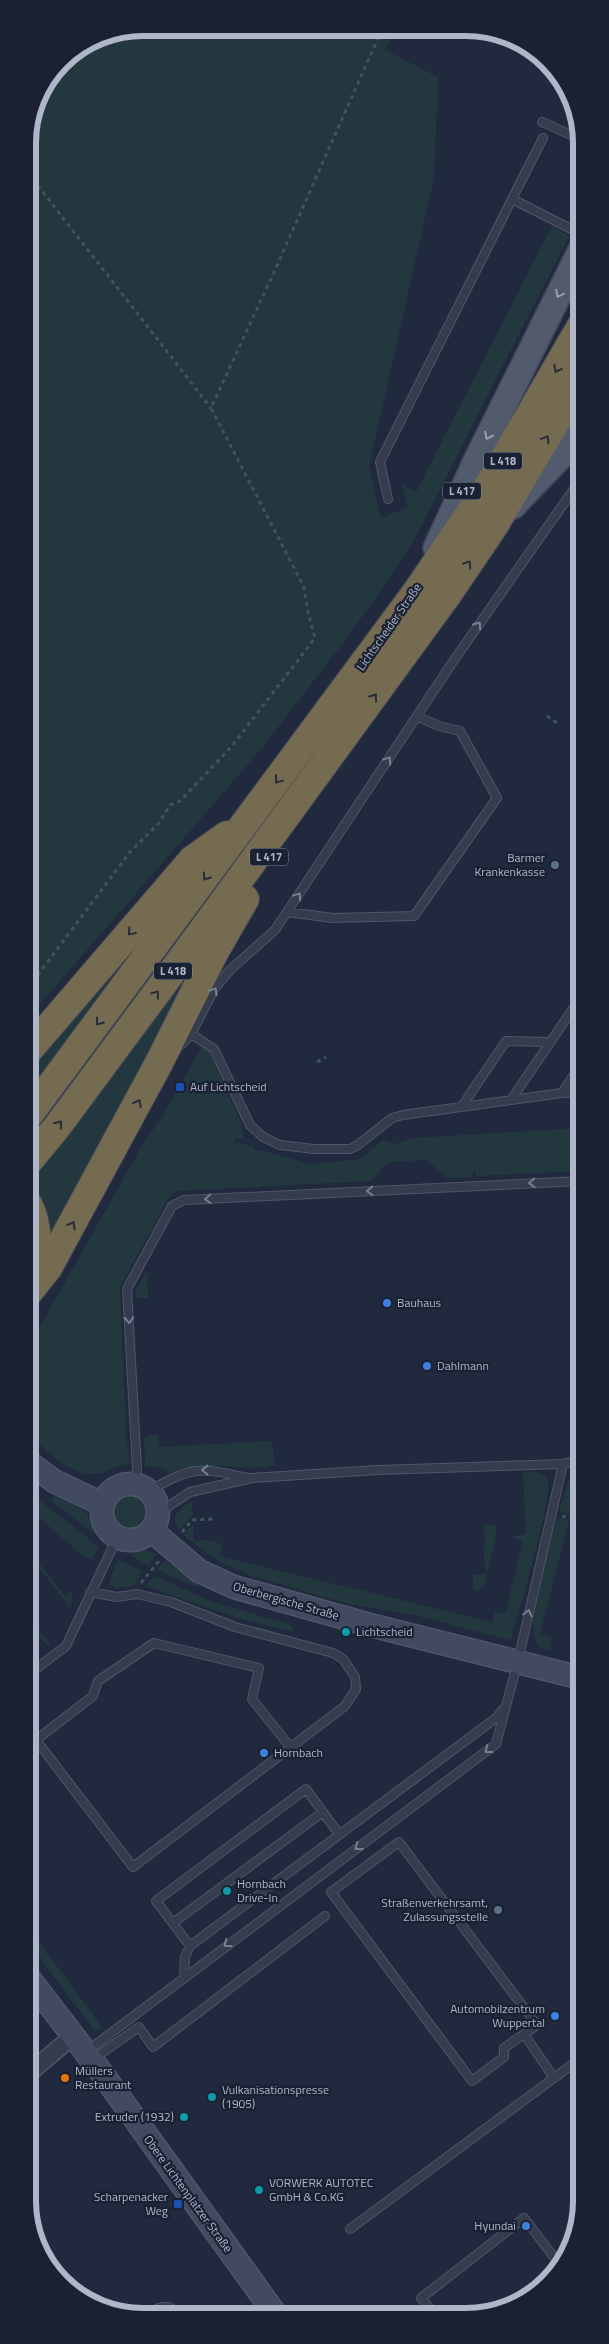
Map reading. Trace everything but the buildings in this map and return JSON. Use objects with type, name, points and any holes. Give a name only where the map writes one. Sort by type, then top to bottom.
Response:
[{"type":"highway","name":"L 418","points":[[416,591],[489,484],[573,338]]},
{"type":"highway","name":"L 418","points":[[36,1152],[63,1119],[412,645],[494,526],[573,391]]},
{"type":"highway","name":"Lichtscheider Straße","points":[[245,823],[416,591]]},
{"type":"highway","name":"L 417","points":[[36,1283],[48,1268],[160,1061],[214,953],[314,778]]},
{"type":"highway","name":"L 418","points":[[36,1105],[245,823]]},
{"type":"highway","points":[[36,1042],[192,860],[245,823]]},
{"type":"highway","name":"L 417","points":[[36,1236],[36,1254]]},
{"type":"main road","name":"Lichtscheider Straße","points":[[416,591],[477,459],[573,264]]},
{"type":"main road","points":[[494,526],[560,457],[573,437]]},
{"type":"street","points":[[36,1468],[54,1481],[102,1504]]},
{"type":"street","points":[[121,1485],[141,1487],[156,1499],[156,1521],[142,1538],[129,1541],[117,1538],[104,1525],[102,1504],[112,1490],[121,1485]]},
{"type":"street","name":"Oberbergische Straße","points":[[156,1521],[199,1571],[234,1587],[370,1625],[573,1676]]},
{"type":"street","name":"Obere Lichtenplatzer Straße","points":[[36,1987],[83,2049],[271,2308]]},
{"type":"street","points":[[36,2070],[83,2049]]},
{"type":"lane","points":[[542,122],[572,136]]},
{"type":"lane","points":[[388,499],[380,462],[543,138]]},
{"type":"lane","points":[[512,199],[573,230]]},
{"type":"lane","points":[[160,1061],[176,1051],[191,1034],[215,988],[230,970],[275,930],[417,716],[573,491]]},
{"type":"lane","points":[[287,912],[333,918],[414,916],[497,798],[460,730],[439,726],[417,716]]},
{"type":"lane","points":[[511,1100],[573,1008]]},
{"type":"lane","points":[[191,1034],[214,1049],[250,1125],[263,1137],[280,1146],[314,1149],[350,1149],[358,1146],[392,1118],[462,1106],[573,1092]]},
{"type":"lane","points":[[462,1106],[506,1041],[549,1042]]},
{"type":"lane","points":[[562,1092],[573,1076]]},
{"type":"lane","points":[[252,1478],[209,1469],[186,1472],[141,1487],[137,1469],[127,1289],[172,1206],[184,1200],[573,1181]]},
{"type":"lane","points":[[156,1521],[190,1492],[252,1478],[377,1470],[563,1464],[573,1462]]},
{"type":"lane","points":[[83,2049],[496,1744],[518,1661],[563,1464]]},
{"type":"lane","points":[[36,1669],[66,1646],[117,1538]]},
{"type":"lane","points":[[90,1592],[117,1597],[137,1594],[170,1602],[235,1627],[333,1654],[343,1659],[355,1677],[356,1690],[351,1700],[306,1737],[132,1867],[36,1740],[93,1696],[98,1682],[154,1643],[259,1668],[252,1699],[290,1748]]},
{"type":"lane","points":[[184,1976],[185,1957],[190,1946],[496,1718],[505,1706]]},
{"type":"lane","points":[[190,1946],[156,1901],[306,1789],[339,1834]]},
{"type":"lane","points":[[173,1923],[323,1812]]},
{"type":"lane","points":[[399,1842],[536,2025],[524,2034],[504,2048],[504,2057],[472,2081],[331,1892],[399,1842]]},
{"type":"lane","points":[[83,2049],[139,2027],[153,2047],[325,1916]]},
{"type":"lane","points":[[524,2034],[554,2078]]},
{"type":"lane","points":[[350,2229],[573,2064]]},
{"type":"lane","points":[[429,2308],[421,2298],[524,2218],[555,2260]]},
{"type":"path","points":[[210,408],[275,270],[379,36]]},
{"type":"path","points":[[36,183],[210,408],[304,587],[315,638],[232,746],[180,801],[170,805],[159,823],[130,852],[36,977]]},
{"type":"path","points":[[548,716],[560,725]]},
{"type":"path","points":[[318,1062],[326,1057]]},
{"type":"path","points":[[551,1513],[573,1519]]},
{"type":"path","points":[[180,1534],[192,1520],[214,1519]]},
{"type":"path","points":[[150,1571],[160,1558]]},
{"type":"green space","points":[[391,36],[385,50],[438,77],[434,178],[369,467],[381,518],[408,507],[401,484],[416,492],[552,226],[569,236],[419,531],[390,578],[346,639],[262,748],[36,1009],[36,137],[44,102],[58,78],[84,54],[109,42],[130,37]]},
{"type":"green space","points":[[212,887],[218,891],[36,1135],[36,1122]]},
{"type":"green space","points":[[223,919],[51,1236],[44,1203],[36,1189],[36,1174]]},
{"type":"green space","points":[[139,942],[36,1080],[36,1057]]},
{"type":"green space","points":[[201,1047],[210,1053],[241,1122],[244,1139],[235,1138],[234,1142],[253,1146],[254,1150],[310,1164],[360,1159],[383,1140],[396,1144],[413,1138],[573,1128],[573,1171],[476,1176],[476,1172],[473,1172],[473,1177],[447,1178],[427,1160],[388,1162],[371,1181],[178,1191],[171,1194],[120,1287],[126,1436],[130,1465],[117,1466],[101,1473],[90,1474],[80,1472],[60,1462],[36,1440],[36,1334],[143,1144],[163,1116],[176,1092],[180,1093],[186,1083],[183,1081]]},
{"type":"green space","points":[[147,1270],[148,1298],[136,1298],[136,1291]]},
{"type":"green space","points":[[158,1434],[159,1447],[272,1441],[275,1465],[249,1468],[196,1467],[171,1473],[162,1468],[145,1466],[144,1439],[150,1435]]},
{"type":"green space","points":[[533,1472],[545,1476],[548,1489],[541,1530],[511,1640],[410,1614],[353,1605],[254,1577],[218,1561],[183,1535],[193,1524],[194,1541],[207,1540],[222,1544],[219,1556],[492,1622],[495,1612],[505,1614],[523,1541],[513,1538],[513,1536],[526,1534],[523,1473]]},
{"type":"green space","points":[[573,1477],[573,1516],[559,1512],[568,1482]]},
{"type":"green space","points":[[55,1496],[86,1512],[98,1530],[95,1534],[51,1501]]},
{"type":"green space","points":[[130,1496],[141,1501],[146,1512],[141,1523],[130,1528],[119,1523],[114,1512],[119,1501]]},
{"type":"green space","points":[[36,1497],[99,1547],[93,1558],[89,1559],[36,1515]]},
{"type":"green space","points":[[189,1503],[192,1503],[193,1515],[179,1530],[176,1526],[175,1518],[179,1511]]},
{"type":"green space","points":[[557,1517],[569,1520],[540,1634],[552,1638],[549,1650],[539,1648],[535,1638],[534,1607]]},
{"type":"green space","points":[[484,1525],[496,1525],[496,1537],[483,1588],[476,1591],[473,1588],[473,1575],[486,1574],[483,1544],[485,1544]]},
{"type":"green space","points":[[134,1549],[157,1554],[148,1565],[130,1555]]},
{"type":"green space","points":[[36,1559],[65,1596],[71,1591],[73,1592],[70,1608],[36,1563]]},
{"type":"green space","points":[[118,1560],[143,1571],[133,1586],[115,1588],[110,1584],[110,1579]]},
{"type":"green space","points":[[165,1561],[198,1583],[197,1587],[157,1570]]},
{"type":"green space","points":[[154,1576],[211,1601],[291,1625],[294,1632],[237,1618],[145,1586]]},
{"type":"green space","points":[[36,1626],[50,1645],[48,1647],[36,1631]]},
{"type":"green space","points":[[36,1938],[103,2028],[95,2031],[36,1953]]},
{"type":"place","name":"Barmer Krankenkasse","points":[[555,865]]},
{"type":"place","name":"Auf Lichtscheid","points":[[180,1087]]},
{"type":"place","name":"Bauhaus","points":[[387,1303]]},
{"type":"place","name":"Dahlmann","points":[[427,1366]]},
{"type":"place","name":"Lichtscheid","points":[[346,1632]]},
{"type":"place","name":"Hornbach","points":[[264,1753]]},
{"type":"place","name":"Hornbach Drive-In","points":[[227,1891]]},
{"type":"place","name":"Straßenverkehrsamt, Zulassungsstelle","points":[[498,1910]]},
{"type":"place","name":"Automobilzentrum Wuppertal","points":[[555,2016]]},
{"type":"place","name":"Müllers Restaurant","points":[[65,2078]]},
{"type":"place","name":"Vulkanisationspresse (1905)","points":[[212,2097]]},
{"type":"place","name":"Extruder (1932)","points":[[184,2117]]},
{"type":"place","name":"VORWERK AUTOTEC GmbH & Co.KG","points":[[259,2190]]},
{"type":"place","name":"Scharpenacker Weg","points":[[178,2204]]},
{"type":"place","name":"Hyundai","points":[[526,2226]]}]
